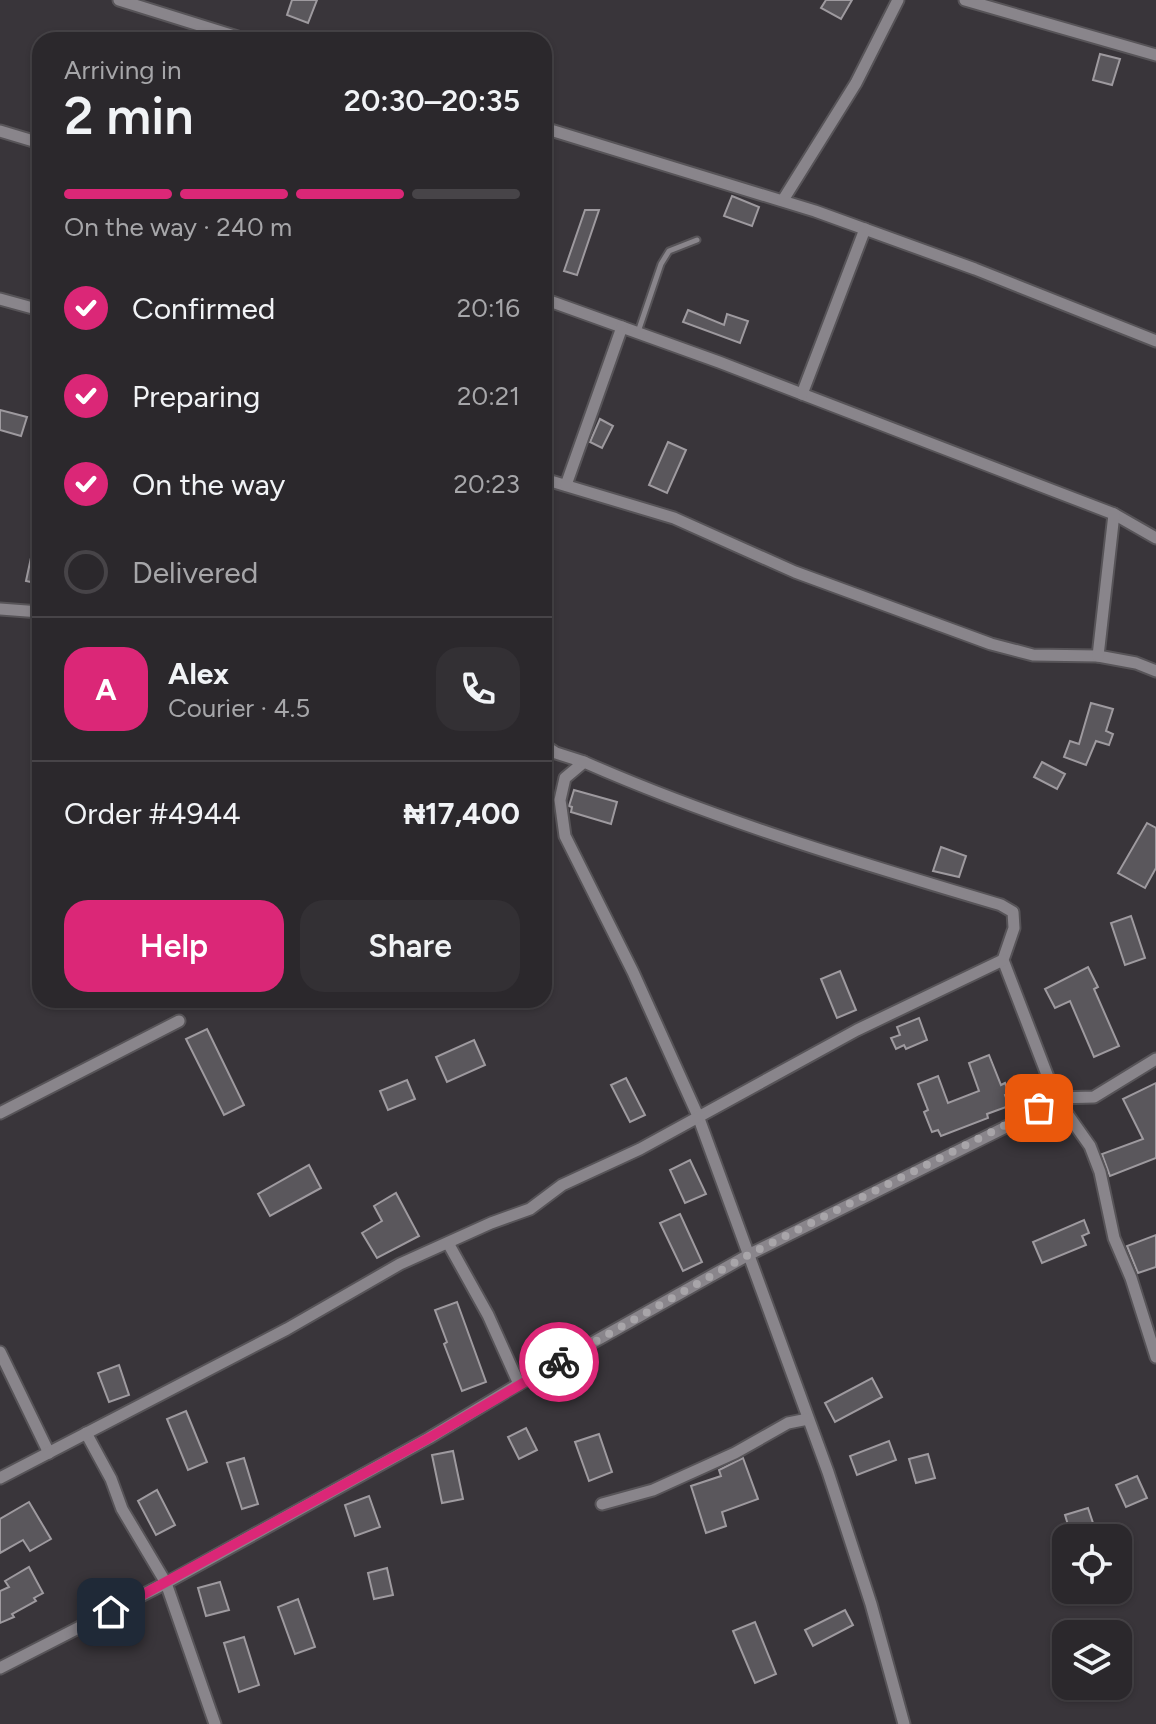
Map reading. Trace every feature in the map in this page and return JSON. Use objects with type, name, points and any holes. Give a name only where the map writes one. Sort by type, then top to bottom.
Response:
[{"type":"street","points":[[119,0],[221,32]]},
{"type":"street","points":[[783,200],[856,83],[898,0]]},
{"type":"street","points":[[965,0],[1156,55]]},
{"type":"street","points":[[552,130],[783,200],[975,269],[1156,341]]},
{"type":"street","points":[[0,131],[32,141]]},
{"type":"street","points":[[802,394],[865,229]]},
{"type":"street","points":[[0,299],[32,304]]},
{"type":"street","points":[[552,302],[1114,514],[1156,538]]},
{"type":"street","points":[[566,485],[622,327]]},
{"type":"street","points":[[552,481],[674,518],[795,572],[991,644],[1033,655],[1098,656],[1136,663],[1156,671]]},
{"type":"street","points":[[1098,656],[1114,514]]},
{"type":"street","points":[[0,609],[32,611]]},
{"type":"street","points":[[552,750],[782,838],[1001,905],[1013,912],[1014,928],[1003,960],[1056,1098],[1090,1146],[1100,1172],[1111,1227],[1156,1357]]},
{"type":"street","points":[[584,762],[565,778],[560,800],[565,836],[633,972],[698,1116],[828,1472],[871,1604],[904,1724]]},
{"type":"street","points":[[0,1478],[287,1329],[400,1264],[530,1209],[562,1185],[640,1149],[857,1030],[1003,960]]},
{"type":"street","points":[[0,1113],[179,1021]]},
{"type":"street","points":[[0,1668],[166,1583],[429,1438],[750,1254],[1022,1119],[1056,1098],[1094,1097],[1156,1059]]},
{"type":"street","points":[[448,1243],[488,1315],[519,1384]]},
{"type":"street","points":[[0,1352],[49,1453]]},
{"type":"street","points":[[602,1504],[653,1490],[735,1453],[788,1423],[808,1419]]},
{"type":"street","points":[[86,1433],[111,1479],[122,1509],[166,1583],[215,1724]]},
{"type":"lane","points":[[638,333],[661,264],[669,251],[697,240]]},
{"type":"building","points":[[292,0],[317,0],[308,23],[287,15]]},
{"type":"building","points":[[826,0],[852,0],[841,19],[821,8]]},
{"type":"building","points":[[1100,54],[1120,59],[1112,85],[1093,80]]},
{"type":"building","points":[[732,196],[759,207],[752,226],[724,216]]},
{"type":"building","points":[[585,210],[599,210],[577,275],[564,271]]},
{"type":"building","points":[[688,310],[724,325],[727,314],[748,321],[740,343],[683,322]]},
{"type":"building","points":[[0,410],[27,417],[21,436],[0,430]]},
{"type":"building","points":[[600,419],[613,426],[602,448],[590,442]]},
{"type":"building","points":[[668,442],[686,450],[667,493],[649,485]]},
{"type":"building","points":[[32,553],[32,582],[26,581]]},
{"type":"building","points":[[1091,703],[1113,709],[1106,731],[1113,734],[1109,745],[1096,741],[1086,765],[1064,757],[1070,741],[1079,744]]},
{"type":"building","points":[[1042,762],[1065,774],[1057,789],[1034,777]]},
{"type":"building","points":[[574,790],[617,802],[611,824],[571,812],[572,807],[569,806]]},
{"type":"building","points":[[1147,823],[1156,828],[1156,868],[1145,888],[1118,873]]},
{"type":"building","points":[[941,847],[966,856],[959,877],[933,871]]},
{"type":"building","points":[[1131,916],[1145,958],[1125,965],[1111,923]]},
{"type":"building","points":[[1088,967],[1098,987],[1094,989],[1119,1046],[1094,1057],[1070,1001],[1055,1008],[1045,989]]},
{"type":"building","points":[[840,971],[856,1010],[837,1018],[821,979]]},
{"type":"building","points":[[919,1018],[927,1040],[906,1049],[904,1045],[896,1049],[891,1038],[900,1035],[897,1027]]},
{"type":"building","points":[[207,1029],[244,1105],[224,1115],[186,1039]]},
{"type":"building","points":[[474,1040],[485,1065],[447,1082],[436,1057]]},
{"type":"building","points":[[989,1055],[1001,1085],[1005,1083],[1009,1093],[1005,1095],[1009,1106],[987,1114],[988,1118],[941,1136],[938,1130],[932,1132],[918,1084],[938,1076],[948,1103],[979,1091],[969,1063]]},
{"type":"building","points":[[626,1078],[645,1115],[630,1122],[611,1085]]},
{"type":"building","points":[[407,1080],[415,1099],[388,1110],[380,1091]]},
{"type":"building","points":[[1156,1083],[1156,1158],[1110,1176],[1102,1154],[1143,1139],[1123,1099]]},
{"type":"building","points":[[690,1160],[706,1194],[685,1203],[670,1170]]},
{"type":"building","points":[[309,1165],[321,1188],[270,1216],[258,1194]]},
{"type":"building","points":[[396,1193],[419,1236],[377,1258],[362,1233],[382,1221],[374,1206]]},
{"type":"building","points":[[680,1214],[702,1262],[683,1271],[660,1223]]},
{"type":"building","points":[[1084,1220],[1089,1233],[1082,1236],[1086,1245],[1042,1263],[1033,1242]]},
{"type":"building","points":[[1156,1235],[1156,1267],[1138,1273],[1127,1246]]},
{"type":"building","points":[[457,1302],[486,1382],[462,1391],[435,1310]]},
{"type":"building","points":[[119,1365],[129,1395],[109,1402],[98,1373]]},
{"type":"building","points":[[872,1378],[882,1397],[835,1422],[825,1403]]},
{"type":"building","points":[[186,1411],[207,1462],[188,1470],[167,1419]]},
{"type":"building","points":[[526,1428],[537,1450],[519,1459],[508,1437]]},
{"type":"building","points":[[599,1434],[612,1472],[589,1481],[575,1442]]},
{"type":"building","points":[[889,1441],[896,1460],[857,1475],[850,1456]]},
{"type":"building","points":[[453,1451],[463,1499],[442,1503],[432,1455]]},
{"type":"building","points":[[928,1454],[935,1478],[916,1483],[909,1459]]},
{"type":"building","points":[[244,1458],[258,1504],[242,1509],[227,1463]]},
{"type":"building","points":[[743,1458],[758,1499],[722,1512],[726,1526],[706,1533],[691,1486],[721,1476],[719,1470]]},
{"type":"building","points":[[1137,1476],[1147,1498],[1126,1507],[1116,1485]]},
{"type":"building","points":[[157,1490],[175,1525],[156,1535],[138,1501]]},
{"type":"building","points":[[369,1496],[380,1527],[355,1536],[345,1505]]},
{"type":"building","points":[[29,1502],[51,1539],[30,1551],[23,1540],[0,1553],[0,1519]]},
{"type":"building","points":[[1088,1508],[1093,1524],[1068,1524],[1065,1515]]},
{"type":"building","points":[[29,1567],[43,1593],[34,1598],[36,1601],[12,1614],[14,1617],[0,1623],[0,1591],[9,1587],[5,1581]]},
{"type":"building","points":[[387,1568],[393,1595],[374,1599],[368,1573]]},
{"type":"building","points":[[220,1582],[229,1610],[206,1616],[198,1588]]},
{"type":"building","points":[[298,1599],[315,1647],[295,1654],[278,1607]]},
{"type":"building","points":[[845,1610],[853,1625],[813,1646],[805,1630]]},
{"type":"building","points":[[755,1622],[776,1674],[755,1683],[733,1631]]},
{"type":"building","points":[[244,1637],[259,1685],[239,1692],[224,1643]]},
{"type":"way so far","points":[[559,1362],[750,1254],[1039,1108]]},
{"type":"route","points":[[111,1612],[429,1438],[559,1362]]}]
